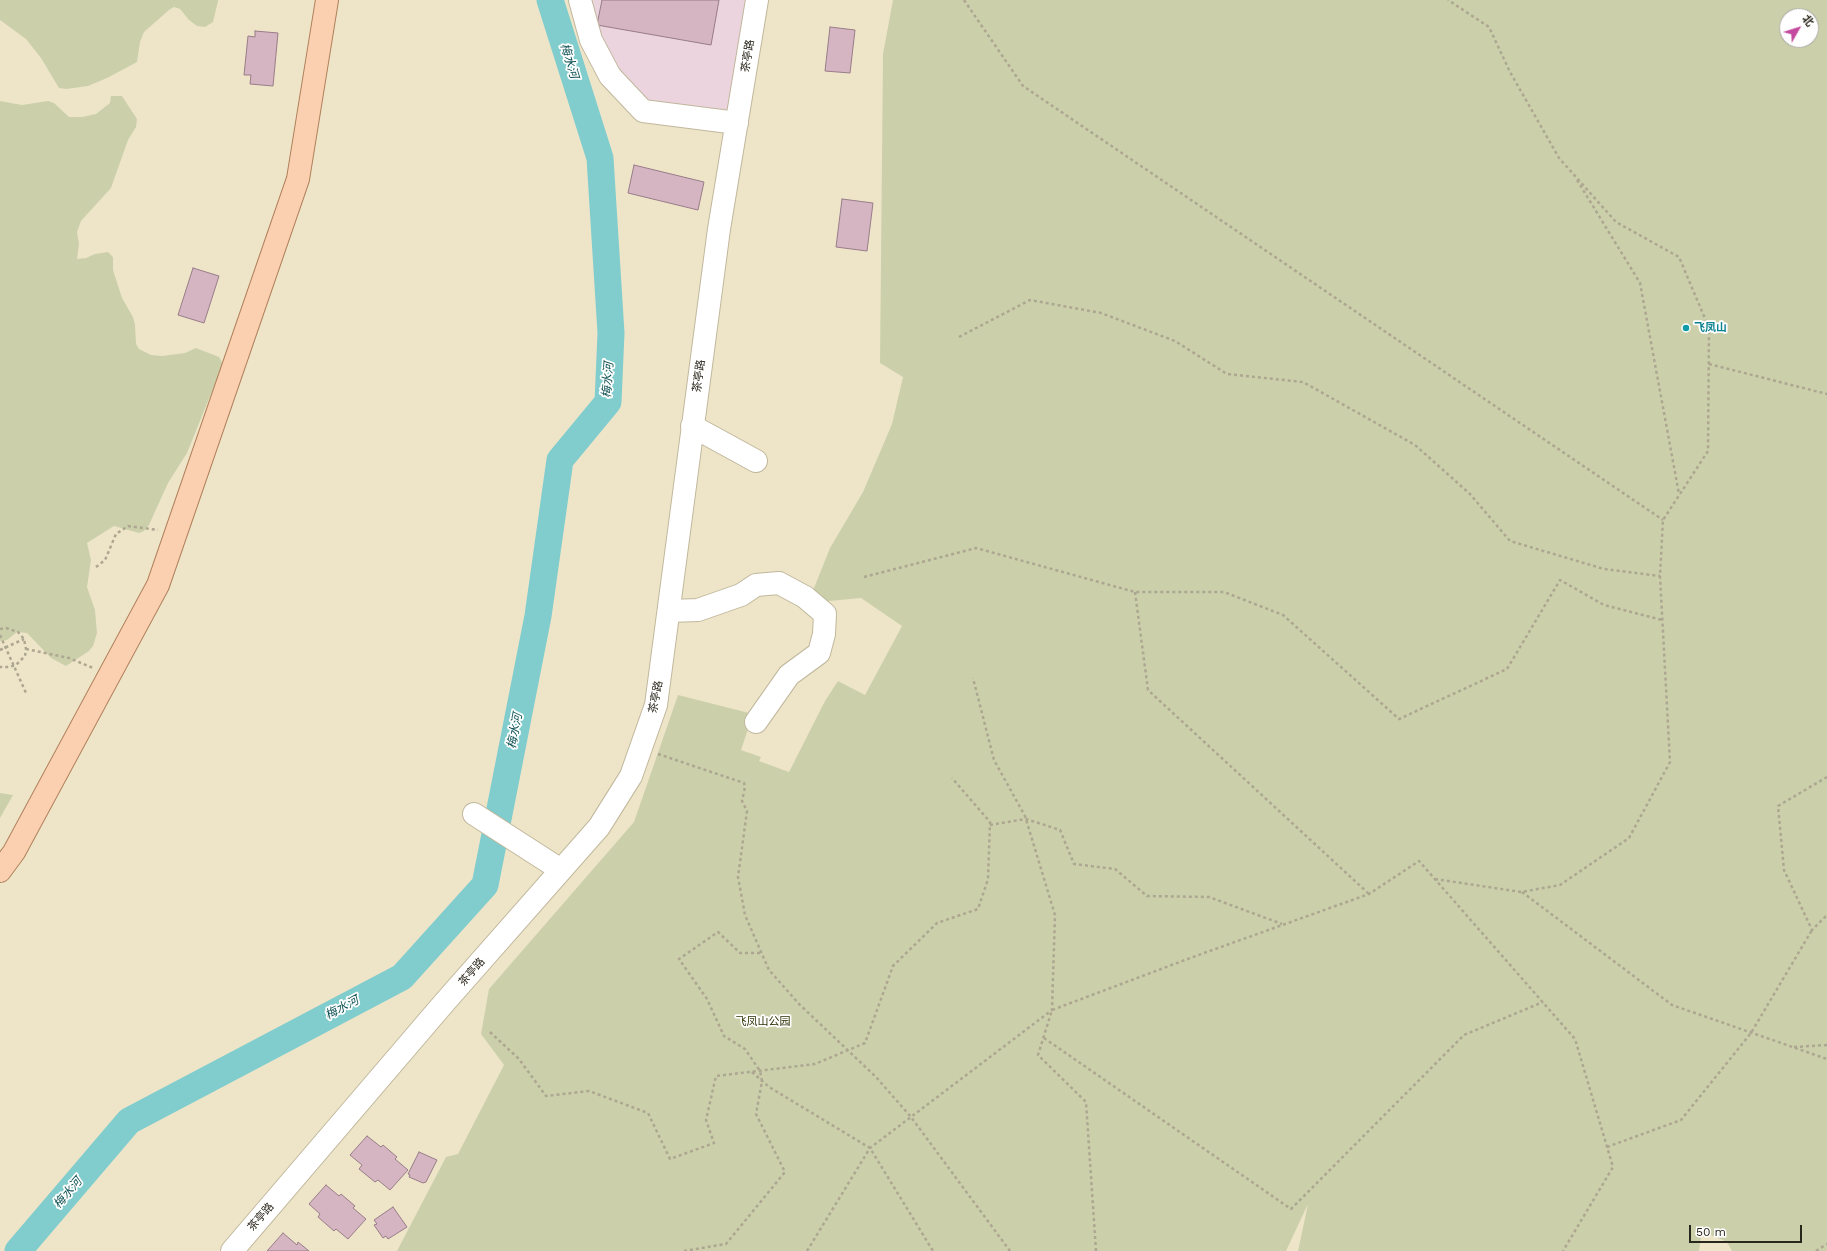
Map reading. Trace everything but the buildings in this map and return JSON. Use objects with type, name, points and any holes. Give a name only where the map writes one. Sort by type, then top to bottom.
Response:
[{"type":"main road","points":[[0,871],[14,852],[158,585],[298,179],[327,0]]},
{"type":"street","points":[[580,0],[591,40],[610,76],[643,111],[737,123]]},
{"type":"street","name":"茶亭路","points":[[232,1251],[444,1003],[599,827],[631,776],[656,705],[719,229],[757,0]]},
{"type":"street","points":[[692,426],[756,461]]},
{"type":"street","points":[[669,611],[698,610],[741,595],[756,585],[779,584],[805,597],[826,614],[824,634],[819,653],[789,675],[756,722]]},
{"type":"street","points":[[474,814],[561,870]]},
{"type":"path","points":[[964,0],[1023,86],[1663,520]]},
{"type":"path","points":[[1435,879],[1521,892],[1560,885],[1629,838],[1670,762],[1660,576],[1663,520],[1708,451],[1709,328],[1679,257],[1616,222],[1559,158],[1510,72],[1489,27],[1448,0]]},
{"type":"path","points":[[1573,174],[1640,283],[1680,495]]},
{"type":"path","points":[[959,337],[1030,300],[1101,313],[1175,341],[1227,374],[1303,382],[1415,445],[1470,494],[1510,541],[1604,569],[1660,576]]},
{"type":"path","points":[[1709,364],[1827,394]]},
{"type":"path","points":[[96,567],[104,560],[116,534],[128,526],[176,533]]},
{"type":"path","points":[[864,577],[976,548],[1135,592],[1224,592],[1283,615],[1400,719],[1507,669],[1560,580],[1604,605],[1662,620]]},
{"type":"path","points":[[1135,592],[1148,690],[1369,894]]},
{"type":"path","points":[[0,629],[12,629],[18,632],[24,639],[26,649],[21,661],[14,666],[9,668],[0,667]]},
{"type":"path","points":[[0,635],[26,693]]},
{"type":"path","points":[[0,650],[24,639]]},
{"type":"path","points":[[26,649],[69,658],[110,674]]},
{"type":"path","points":[[973,678],[994,760],[1026,819],[1055,915],[1052,1010],[1038,1055],[1086,1102],[1096,1251]]},
{"type":"path","points":[[658,754],[744,783],[745,787],[742,801],[747,810],[738,877],[745,915],[769,970],[783,987],[876,1077],[911,1117],[1010,1251]]},
{"type":"path","points":[[1812,930],[1784,870],[1778,806],[1827,776]]},
{"type":"path","points":[[490,1032],[519,1059],[546,1096],[588,1091],[648,1113],[670,1159],[714,1143],[706,1120],[716,1076],[814,1064],[865,1043],[893,966],[938,923],[978,909],[988,880],[990,822],[952,778]]},
{"type":"path","points":[[990,825],[1026,819],[1060,830],[1074,864],[1115,869],[1147,896],[1209,897],[1283,924]]},
{"type":"path","points":[[807,1251],[870,1148],[1052,1010],[1283,924],[1369,894],[1419,861],[1575,1039],[1613,1167],[1563,1251]]},
{"type":"path","points":[[1521,892],[1672,1006],[1827,1059]]},
{"type":"path","points":[[1607,1147],[1681,1120],[1751,1033],[1812,930],[1827,915]]},
{"type":"path","points":[[684,1251],[726,1244],[785,1172],[756,1114],[762,1080],[760,1071],[745,1049],[724,1036],[707,999],[679,959],[718,932],[740,953],[761,954]]},
{"type":"path","points":[[1044,1038],[1291,1209],[1464,1035],[1543,1002]]},
{"type":"path","points":[[1792,1047],[1827,1045]]},
{"type":"path","points":[[752,1072],[769,1087],[870,1148],[933,1251]]},
{"type":"path","points":[[1816,1251],[1827,1244]]},
{"type":"shaded area","points":[[588,0],[748,0],[732,110],[642,107],[612,74]]},
{"type":"green space","points":[[0,0],[218,1],[213,22],[205,27],[197,26],[189,20],[180,9],[174,7],[144,32],[140,42],[137,62],[88,86],[66,89],[59,88],[41,58],[26,39],[0,20]]},
{"type":"green space","name":"飞凤山公园","points":[[893,0],[1827,0],[1827,1251],[1732,1251],[1727,1242],[1702,1231],[1699,1251],[1298,1251],[1308,1204],[1286,1251],[397,1251],[446,1157],[458,1154],[504,1065],[481,1034],[489,989],[634,822],[678,695],[753,714],[741,750],[761,757],[759,761],[789,772],[825,701],[838,681],[865,695],[902,626],[861,598],[808,603],[830,548],[863,492],[892,424],[903,377],[880,363],[883,54]]},
{"type":"green space","points":[[111,96],[122,96],[137,119],[136,127],[128,140],[111,188],[81,221],[77,232],[79,244],[77,259],[108,252],[113,257],[113,270],[122,298],[133,317],[136,344],[139,349],[151,355],[162,356],[185,353],[196,348],[219,357],[223,364],[187,453],[168,483],[149,525],[144,531],[139,533],[114,526],[87,543],[91,560],[87,587],[95,610],[97,633],[93,646],[89,651],[66,666],[51,658],[27,633],[17,632],[7,640],[0,641],[0,101],[22,105],[48,101],[54,103],[69,117],[82,117],[96,114],[110,103]]},
{"type":"green space","points":[[0,793],[13,795],[0,818]]},
{"type":"waterway","name":"梅水河","points":[[18,1251],[129,1121],[402,977],[485,885],[538,616],[560,460],[608,402],[611,333],[600,158],[550,0]]},
{"type":"place","name":"飞凤山","points":[[1686,328]]}]
